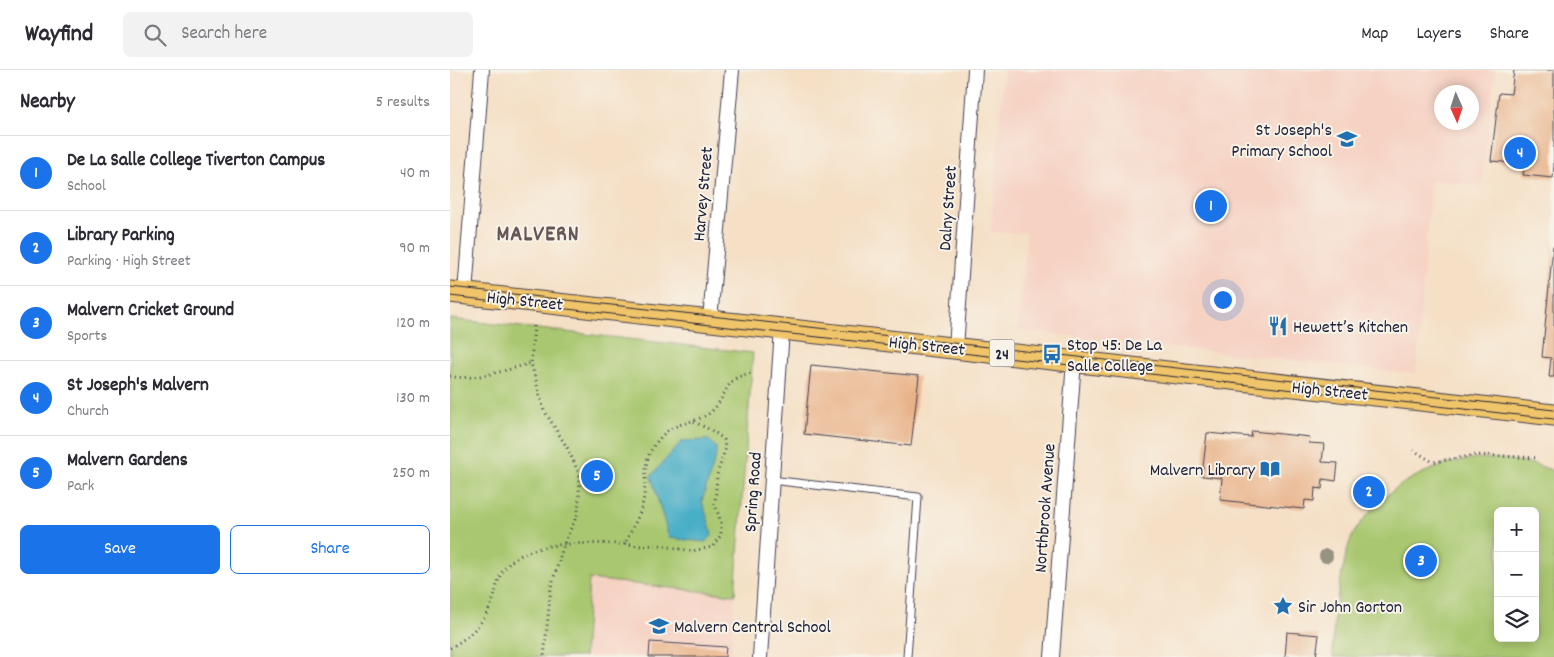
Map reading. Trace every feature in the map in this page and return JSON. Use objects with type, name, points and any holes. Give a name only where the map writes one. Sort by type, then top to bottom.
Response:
[{"type":"main road","name":"High Street","points":[[458,292],[1554,415]]},
{"type":"street","points":[[458,292],[482,70]]},
{"type":"street","name":"Harvey Street","points":[[710,320],[732,70]]},
{"type":"street","name":"Dalny Street","points":[[956,348],[975,70]]},
{"type":"street","name":"Spring Road","points":[[760,657],[782,329]]},
{"type":"street","name":"Northbrook Avenue","points":[[1052,657],[1074,361]]},
{"type":"lane","points":[[771,480],[918,497],[907,657]]},
{"type":"path","points":[[534,326],[531,364],[544,410],[568,449],[580,476],[578,513],[564,544],[551,587],[544,657]]},
{"type":"path","points":[[450,376],[457,378],[497,373],[531,364]]},
{"type":"path","points":[[625,544],[642,506],[647,457],[655,443],[668,430],[709,413],[719,403],[733,379],[753,373]]},
{"type":"path","points":[[450,648],[472,632],[486,617],[499,578],[511,561],[537,548],[564,544],[625,544],[637,546],[658,545],[692,551],[712,547],[721,535],[721,523],[715,504],[717,475],[725,450],[724,440],[714,430],[703,427],[692,420]]},
{"type":"path","points":[[1413,450],[1433,462],[1477,455],[1539,458]]},
{"type":"shaded area","points":[[1004,70],[1495,70],[1482,186],[1431,180],[1416,374],[1018,330],[1027,233],[991,232]]},
{"type":"shaded area","name":"Malvern Central School","points":[[588,579],[735,595],[731,657],[584,657]]},
{"type":"green space","points":[[450,319],[753,353],[735,595],[589,579],[584,657],[450,657]]},
{"type":"green space","points":[[1477,458],[1507,459],[1526,462],[1554,471],[1554,657],[1333,657],[1336,605],[1348,548],[1357,527],[1381,500],[1393,490],[1419,475],[1447,464]]},
{"type":"water","points":[[709,440],[716,447],[716,456],[702,501],[712,536],[705,542],[669,538],[651,476],[682,441]]},
{"type":"building","points":[[1514,70],[1554,70],[1553,178],[1523,175],[1525,164],[1491,161],[1499,93],[1511,94]]},
{"type":"building","points":[[1553,246],[1554,377],[1549,377],[1551,358],[1542,357]]},
{"type":"building","points":[[811,365],[919,376],[911,446],[804,434]]},
{"type":"building","name":"Malvern Library","points":[[1252,431],[1310,437],[1309,443],[1324,444],[1322,462],[1338,463],[1336,481],[1323,479],[1322,489],[1315,488],[1314,501],[1305,500],[1304,509],[1220,500],[1222,478],[1202,476],[1207,433],[1251,437]]},
{"type":"building","points":[[1287,632],[1319,635],[1316,657],[1285,657]]},
{"type":"building","points":[[650,642],[726,647],[725,657],[649,657]]},
{"type":"tram line","points":[[450,287],[1554,410]]},
{"type":"tram line","points":[[450,296],[1554,419]]},
{"type":"place","name":"St Joseph's Primary School","points":[[1347,139]]},
{"type":"place","name":"St Joseph's Malvern","points":[[1520,153]]},
{"type":"place","name":"De La Salle College Tiverton Campus","points":[[1211,206]]},
{"type":"place","name":"Hewett’s Kitchen","points":[[1278,326]]},
{"type":"place","name":"Stop 45: De La Salle College","points":[[1052,354]]},
{"type":"place","name":"Malvern Library","points":[[1270,469]]},
{"type":"place","name":"Malvern Gardens","points":[[597,476]]},
{"type":"place","name":"Library Parking","points":[[1369,492]]},
{"type":"place","name":"Malvern Cricket Ground","points":[[1421,561]]},
{"type":"place","name":"Sir John Gorton","points":[[1283,606]]},
{"type":"place","name":"Malvern Central School","points":[[659,626]]},
{"type":"district","name":"MALVERN","points":[[538,232]]}]
